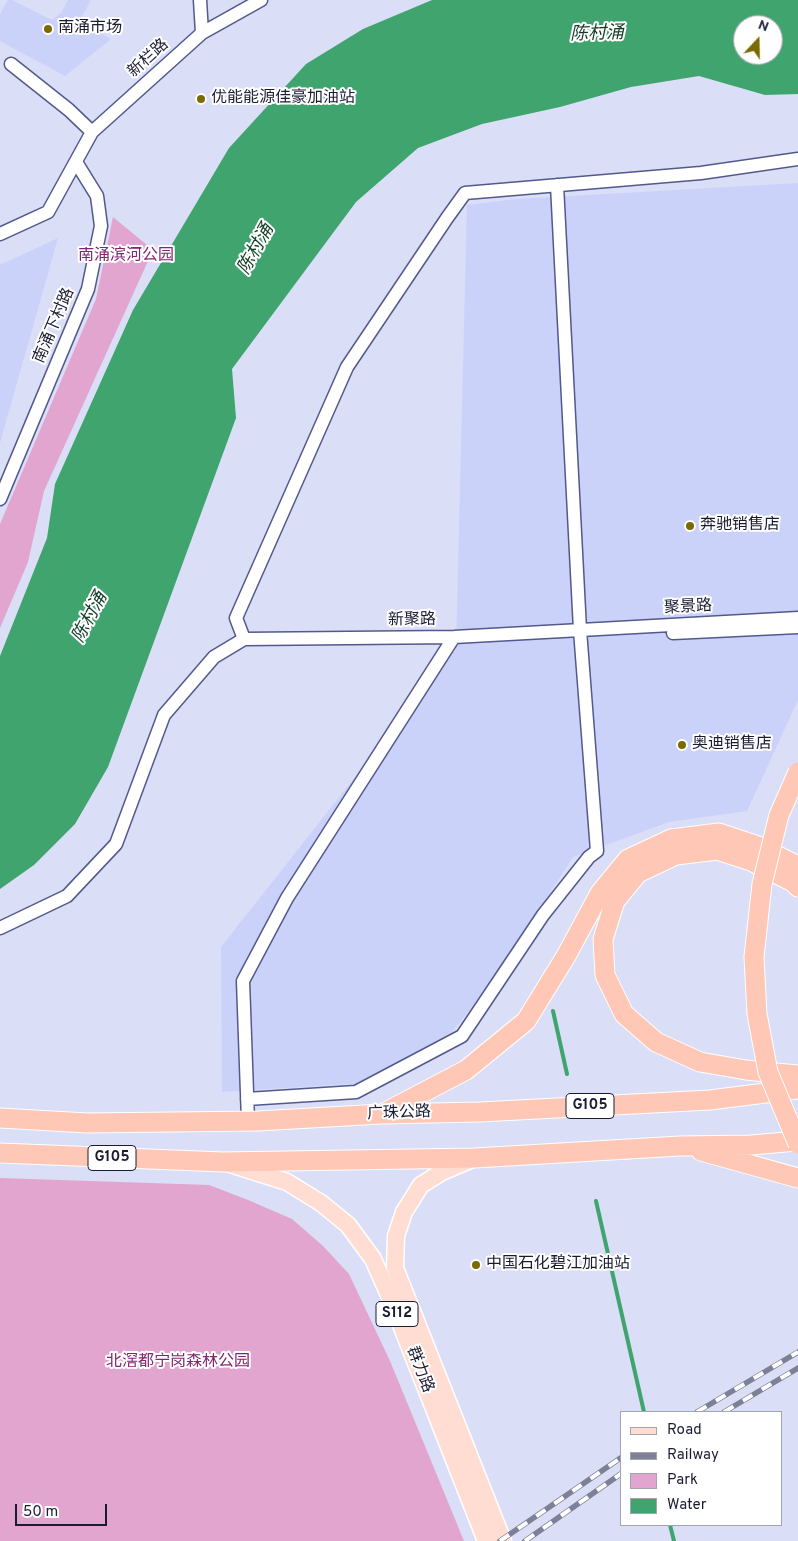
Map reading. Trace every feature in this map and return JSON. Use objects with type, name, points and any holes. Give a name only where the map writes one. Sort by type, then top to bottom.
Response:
[{"type":"highway","points":[[798,772],[779,815],[764,876],[754,957],[757,1014],[768,1072],[798,1142]]},
{"type":"highway","points":[[381,1114],[466,1070],[526,1020],[566,956],[600,893],[628,859],[671,839],[719,833],[758,846],[798,866]]},
{"type":"highway","points":[[798,887],[793,882],[751,861],[717,850],[676,855],[638,873],[615,901],[603,938],[605,975],[624,1014],[656,1042],[700,1062],[746,1070],[798,1075]]},
{"type":"highway","name":"广珠公路","points":[[0,1118],[87,1122],[248,1120],[480,1112],[710,1100],[798,1089]]},
{"type":"highway","name":"G105","points":[[0,1153],[223,1162],[474,1158],[680,1146],[798,1142]]},
{"type":"highway","points":[[680,1146],[798,1178]]},
{"type":"main road","name":"群力路","points":[[474,1158],[442,1172],[421,1185],[401,1220],[396,1236],[395,1268],[503,1541]]},
{"type":"main road","name":"群力路","points":[[223,1162],[287,1182],[321,1203],[348,1225],[373,1259],[392,1302],[486,1541]]},
{"type":"street","points":[[200,0],[202,33]]},
{"type":"street","name":"新栏路","points":[[0,234],[48,212],[92,132],[202,33],[262,0]]},
{"type":"street","points":[[11,64],[69,110],[92,132]]},
{"type":"street","points":[[0,928],[67,896],[116,844],[164,715],[214,657],[244,639],[236,618],[347,368],[465,193],[701,173],[798,159]]},
{"type":"street","name":"南涌下村路","points":[[0,499],[4,483],[88,289],[101,226],[98,196],[76,162]]},
{"type":"street","points":[[247,1099],[356,1092],[462,1036],[543,915],[589,857],[597,851],[581,634],[557,185]]},
{"type":"street","name":"聚景路","points":[[581,634],[798,618]]},
{"type":"street","name":"聚景路","points":[[581,634],[798,627]]},
{"type":"street","name":"新聚路","points":[[244,639],[581,634]]},
{"type":"street","points":[[248,1120],[243,981],[287,898],[454,637]]},
{"type":"shaded area","name":"南涌市场","points":[[8,0],[12,0],[52,20],[61,13],[68,0],[91,0],[80,20],[111,39],[65,76],[0,41],[0,14]]},
{"type":"shaded area","points":[[798,183],[798,700],[747,811],[669,822],[573,857],[497,976],[452,1032],[362,1083],[222,1092],[221,947],[456,649],[467,205],[517,199]]},
{"type":"shaded area","points":[[58,238],[0,443],[0,265]]},
{"type":"green space","name":"南涌滨河公园","points":[[113,217],[153,250],[44,491],[28,562],[0,628],[0,524],[96,299]]},
{"type":"green space","name":"北滘都宁岗森林公园","points":[[0,1178],[209,1185],[292,1219],[323,1246],[349,1274],[390,1361],[464,1541],[0,1541]]},
{"type":"water","name":"陈村涌","points":[[432,0],[798,0],[798,94],[765,95],[699,76],[631,87],[560,107],[482,124],[418,148],[356,202],[232,369],[236,418],[108,767],[75,824],[34,865],[0,889],[0,656],[47,538],[55,484],[133,310],[229,148],[306,64],[363,29]]},
{"type":"waterway","points":[[553,1011],[567,1074]]},
{"type":"waterway","points":[[596,1201],[644,1411]]},
{"type":"waterway","points":[[670,1526],[674,1541]]},
{"type":"railway","points":[[699,1411],[798,1352]]},
{"type":"railway","points":[[726,1411],[798,1368]]},
{"type":"railway","points":[[500,1541],[620,1458]]},
{"type":"railway","points":[[525,1541],[620,1474]]},
{"type":"place","name":"南涌市场","points":[[48,29]]},
{"type":"place","name":"优能能源佳豪加油站","points":[[201,99]]},
{"type":"place","name":"奔驰销售店","points":[[690,526]]},
{"type":"place","name":"奥迪销售店","points":[[682,745]]},
{"type":"place","name":"中国石化碧江加油站","points":[[476,1265]]}]
